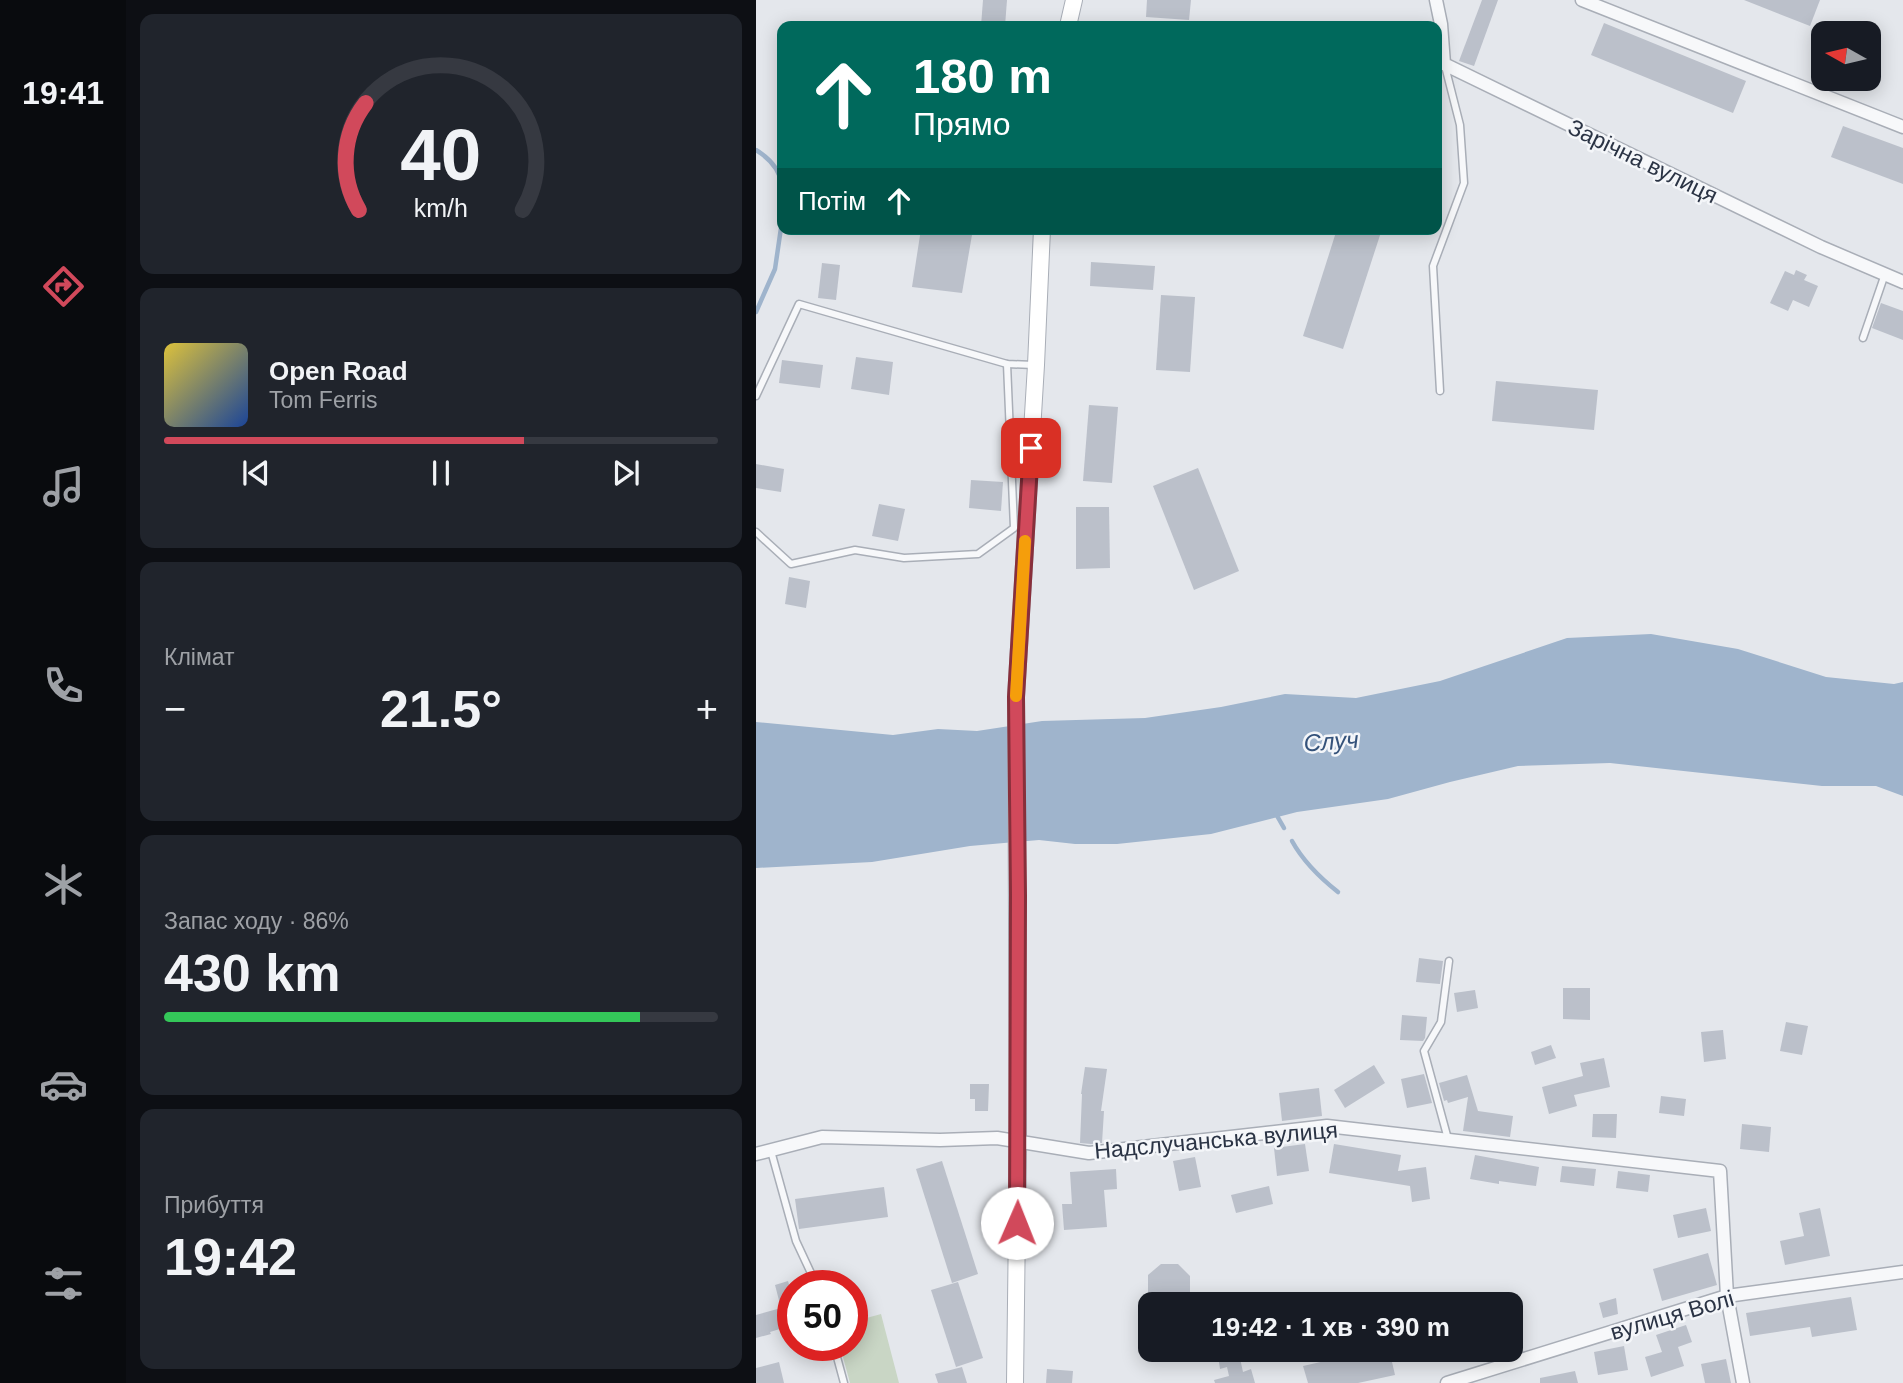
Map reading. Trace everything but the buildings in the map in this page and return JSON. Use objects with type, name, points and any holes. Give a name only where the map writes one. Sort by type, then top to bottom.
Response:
[{"type":"main road","points":[[1069,21],[1074,0]]},
{"type":"main road","points":[[1015,1383],[1018,1142],[1016,697],[1042,235]]},
{"type":"street","points":[[1436,0],[1440,21]]},
{"type":"street","points":[[1583,0],[1903,127]]},
{"type":"street","points":[[1442,38],[1444,65]]},
{"type":"street","name":"Зарічна вулиця","points":[[1444,65],[1821,247],[1903,282]]},
{"type":"street","name":"Надслучанська вулиця","points":[[756,1153],[822,1137],[940,1140],[997,1138],[1089,1153],[1327,1126],[1720,1171],[1727,1296]]},
{"type":"street","name":"вулиця Волі","points":[[1447,1383],[1727,1296],[1903,1272]]},
{"type":"street","points":[[1727,1296],[1743,1383]]},
{"type":"lane","points":[[1440,391],[1433,266],[1464,183],[1460,125],[1444,65]]},
{"type":"lane","points":[[1863,338],[1885,274]]},
{"type":"lane","points":[[756,396],[799,304],[1007,364],[1036,365]]},
{"type":"lane","points":[[756,532],[790,564],[855,550],[904,558],[978,554],[1014,528],[1007,364]]},
{"type":"lane","points":[[1449,961],[1441,1023],[1424,1051],[1449,1140]]},
{"type":"lane","points":[[770,1149],[796,1241],[810,1270]]},
{"type":"lane","points":[[838,1361],[844,1383]]},
{"type":"green space","points":[[881,1314],[899,1383],[850,1383],[844,1361],[868,1361],[868,1318]]},
{"type":"water","name":"Случ","points":[[1651,634],[1738,649],[1826,677],[1894,684],[1903,682],[1903,796],[1876,786],[1822,786],[1610,763],[1518,766],[1388,799],[1297,812],[1211,834],[1117,844],[1075,844],[1039,840],[970,846],[872,862],[756,868],[756,722],[893,735],[938,729],[977,731],[1042,721],[1145,718],[1285,694],[1356,698],[1440,681],[1567,638]]},
{"type":"waterway","points":[[756,150],[777,171]]},
{"type":"waterway","points":[[756,312],[775,269],[780,235]]},
{"type":"waterway","points":[[1276,814],[1284,828]]},
{"type":"waterway","points":[[1292,841],[1312,868],[1338,892]]},
{"type":"slow traffic","points":[[1016,696],[1025,541]]},
{"type":"route","points":[[1017,1223],[1016,697],[1031,448]]}]
